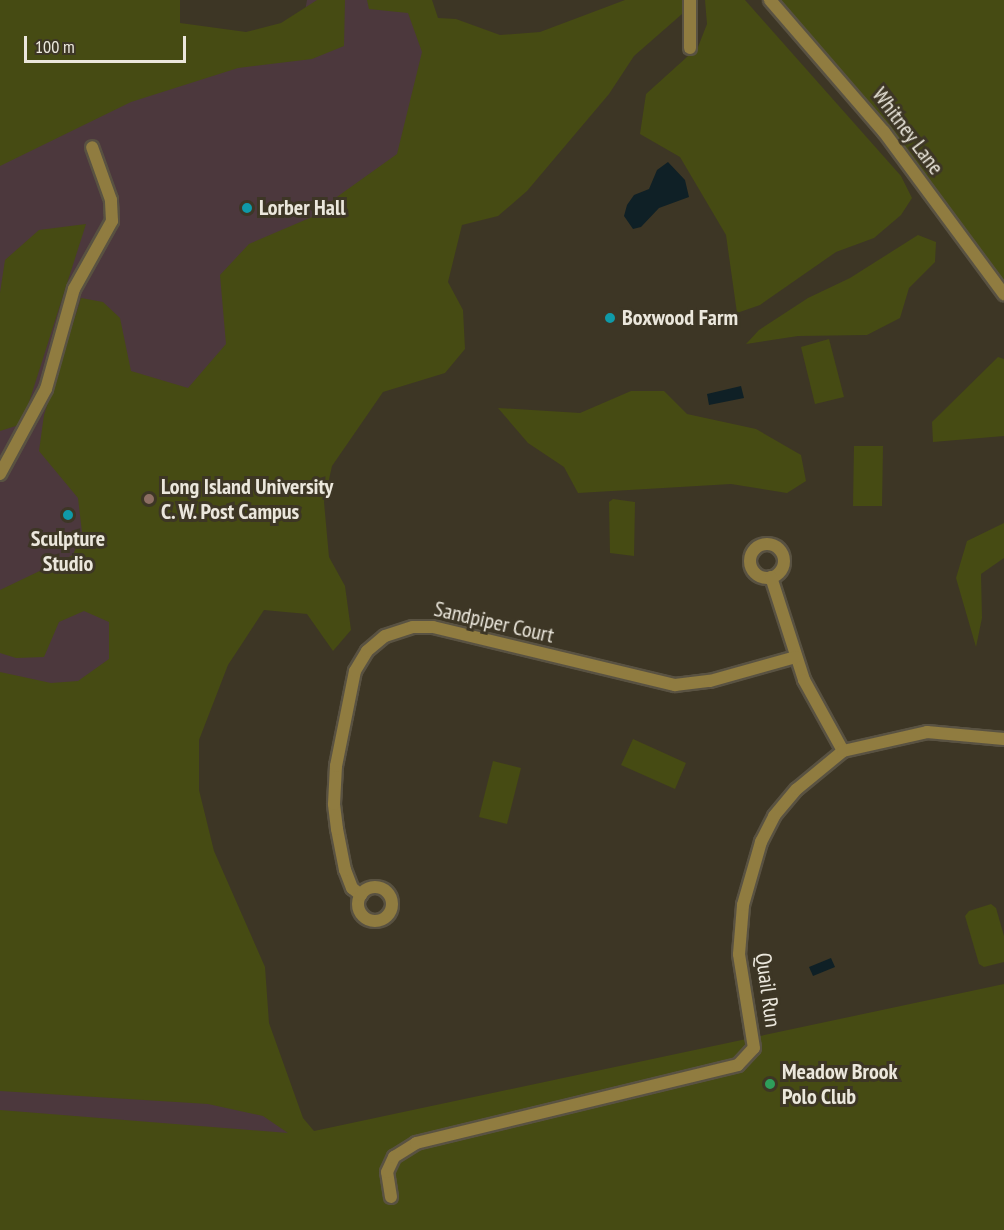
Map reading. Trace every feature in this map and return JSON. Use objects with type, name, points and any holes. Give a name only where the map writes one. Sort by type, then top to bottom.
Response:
[{"type":"street","points":[[690,0],[690,48]]},
{"type":"street","name":"Whitney Lane","points":[[770,0],[884,132],[1004,294]]},
{"type":"street","points":[[0,474],[46,388],[74,289],[112,221],[111,200],[92,147]]},
{"type":"street","points":[[771,577],[804,680],[843,751]]},
{"type":"street","name":"Sandpiper Court","points":[[361,895],[352,888],[345,870],[337,829],[334,804],[336,766],[355,671],[367,651],[385,636],[413,627],[433,627],[675,685],[711,681],[796,657]]},
{"type":"street","name":"Quail Run","points":[[391,1197],[387,1172],[394,1157],[416,1143],[738,1065],[754,1048],[739,954],[743,905],[754,862],[774,816],[797,789],[843,751],[927,732],[1004,739]]},
{"type":"shaded area","name":"Long Island University C. W. Post Campus","points":[[0,0],[152,46],[300,38],[307,0],[427,0],[420,25],[537,65],[159,734],[298,1135],[0,1230]]},
{"type":"shaded area","points":[[668,162],[685,180],[689,197],[659,208],[641,227],[633,229],[624,216],[627,205],[634,195],[649,189],[657,170]]},
{"type":"shaded area","points":[[741,386],[744,398],[709,405],[707,394]]},
{"type":"shaded area","points":[[831,958],[835,967],[813,976],[809,967]]},
{"type":"green space","points":[[0,0],[180,0],[180,23],[246,32],[281,23],[317,0],[345,0],[344,46],[312,59],[238,68],[131,102],[0,166]]},
{"type":"green space","points":[[367,0],[432,0],[438,18],[456,19],[500,35],[540,32],[625,0],[683,0],[682,14],[634,56],[609,94],[527,191],[498,216],[462,225],[448,282],[463,310],[465,349],[445,373],[383,392],[332,466],[324,502],[329,557],[345,586],[351,630],[333,651],[307,614],[264,610],[228,665],[199,740],[199,790],[214,851],[265,967],[269,1023],[303,1118],[314,1131],[1004,984],[1004,1230],[0,1230],[0,1110],[288,1133],[263,1116],[208,1104],[0,1091],[0,672],[51,683],[78,681],[109,659],[109,622],[84,611],[59,622],[44,657],[16,658],[0,653],[0,590],[73,555],[82,532],[78,498],[39,451],[44,415],[81,298],[103,302],[120,318],[131,371],[188,388],[226,344],[220,275],[249,244],[319,214],[334,199],[397,154],[422,52],[408,13],[369,9]]},
{"type":"green space","points":[[705,0],[745,0],[901,176],[912,198],[901,215],[874,238],[836,252],[760,305],[737,313],[726,235],[680,157],[640,134],[646,94],[698,47],[707,24]]},
{"type":"green space","points":[[772,0],[1004,0],[1004,294],[936,203]]},
{"type":"green space","points":[[86,224],[22,424],[0,431],[0,293],[5,260],[39,230]]},
{"type":"green space","points":[[918,235],[936,242],[935,262],[909,288],[900,318],[867,335],[798,336],[746,344],[759,330],[808,298],[850,278]]},
{"type":"green space","points":[[829,339],[844,397],[815,404],[801,347]]},
{"type":"green space","points":[[998,357],[1004,359],[1004,436],[933,442],[932,422]]},
{"type":"green space","points":[[631,391],[664,391],[687,414],[756,429],[801,455],[806,481],[787,493],[731,484],[578,493],[564,467],[528,443],[498,408],[580,413]]},
{"type":"green space","points":[[854,446],[883,446],[882,506],[853,506]]},
{"type":"green space","points":[[613,499],[635,502],[634,556],[610,553],[609,502]]},
{"type":"green space","points":[[1004,523],[1004,558],[981,574],[982,618],[976,647],[956,578],[967,541]]},
{"type":"green space","points":[[633,739],[686,763],[675,789],[621,765]]},
{"type":"green space","points":[[493,761],[521,768],[507,824],[479,817]]},
{"type":"green space","points":[[991,904],[996,908],[1004,936],[1004,962],[984,967],[979,964],[965,916],[969,911]]},
{"type":"place","name":"Lorber Hall","points":[[247,208]]},
{"type":"place","name":"Boxwood Farm","points":[[610,318]]},
{"type":"place","name":"Long Island University C. W. Post Campus","points":[[149,499]]},
{"type":"place","name":"Sculpture Studio","points":[[68,515]]},
{"type":"place","name":"Meadow Brook Polo Club","points":[[770,1084]]}]
